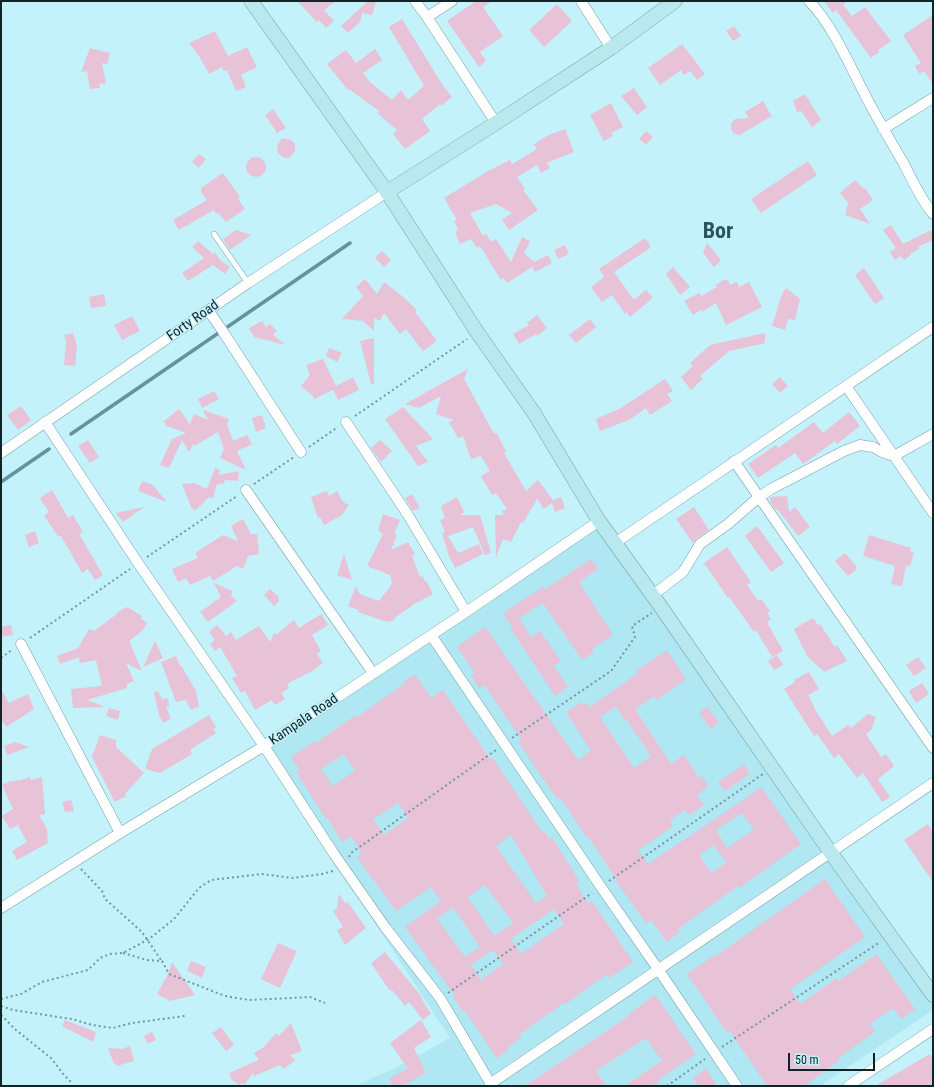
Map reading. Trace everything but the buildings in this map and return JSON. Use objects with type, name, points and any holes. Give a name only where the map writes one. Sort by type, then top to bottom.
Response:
[{"type":"street","points":[[251,1],[387,192],[477,332],[534,413],[599,520],[657,601],[831,853],[933,995]]},
{"type":"street","points":[[415,1],[496,123]]},
{"type":"street","points":[[427,17],[452,1]]},
{"type":"street","points":[[581,1],[611,48]]},
{"type":"street","points":[[387,192],[611,48],[675,1]]},
{"type":"street","points":[[809,1],[819,11],[844,54],[919,195],[933,214]]},
{"type":"street","points":[[883,129],[933,98]]},
{"type":"street","name":"Forty Road","points":[[1,452],[248,283],[387,192]]},
{"type":"street","points":[[208,310],[301,452]]},
{"type":"street","points":[[615,543],[734,461],[933,328]]},
{"type":"street","points":[[846,386],[933,513]]},
{"type":"street","points":[[46,422],[138,563],[264,746],[343,867],[385,927],[440,998],[491,1085],[658,969],[933,783]]},
{"type":"street","points":[[346,422],[408,515],[466,612]]},
{"type":"street","points":[[657,601],[683,572],[700,544],[728,524],[759,497],[771,489],[844,451],[860,445],[873,446],[882,452],[894,456],[933,434]]},
{"type":"street","points":[[734,461],[933,748]]},
{"type":"street","points":[[246,490],[373,673]]},
{"type":"street","name":"Kampala Road","points":[[1,908],[120,833],[264,746],[466,612],[599,520]]},
{"type":"street","points":[[431,635],[737,1086]]},
{"type":"street","points":[[21,644],[120,833]]},
{"type":"street","points":[[848,1086],[933,1029]]},
{"type":"lane","points":[[214,234],[248,283]]},
{"type":"path","points":[[123,953],[147,940],[174,919],[199,888],[211,880],[262,874],[292,878],[322,874],[343,867],[351,853],[505,744],[612,671],[635,637],[632,626],[657,601]]},
{"type":"path","points":[[74,862],[102,891],[106,899],[142,932],[169,974],[225,996],[248,1000],[310,998],[325,1003]]},
{"type":"path","points":[[667,1086],[715,1052],[890,935]]},
{"type":"path","points":[[1,999],[21,994],[42,982],[88,970],[100,958],[110,954],[123,953],[146,960],[162,961]]},
{"type":"path","points":[[1,1006],[12,1010],[72,1019],[92,1025],[113,1028],[132,1023],[185,1016]]},
{"type":"path","points":[[1,1014],[16,1030],[51,1058],[71,1082]]},
{"type":"shaded area","points":[[602,525],[933,984],[933,1010],[820,1086],[355,1086],[395,1068],[450,1038],[263,751]]},
{"type":"waterway","points":[[71,434],[350,243]]},
{"type":"waterway","points":[[1,482],[49,449]]},
{"type":"district","name":"Bor","points":[[718,232]]}]
